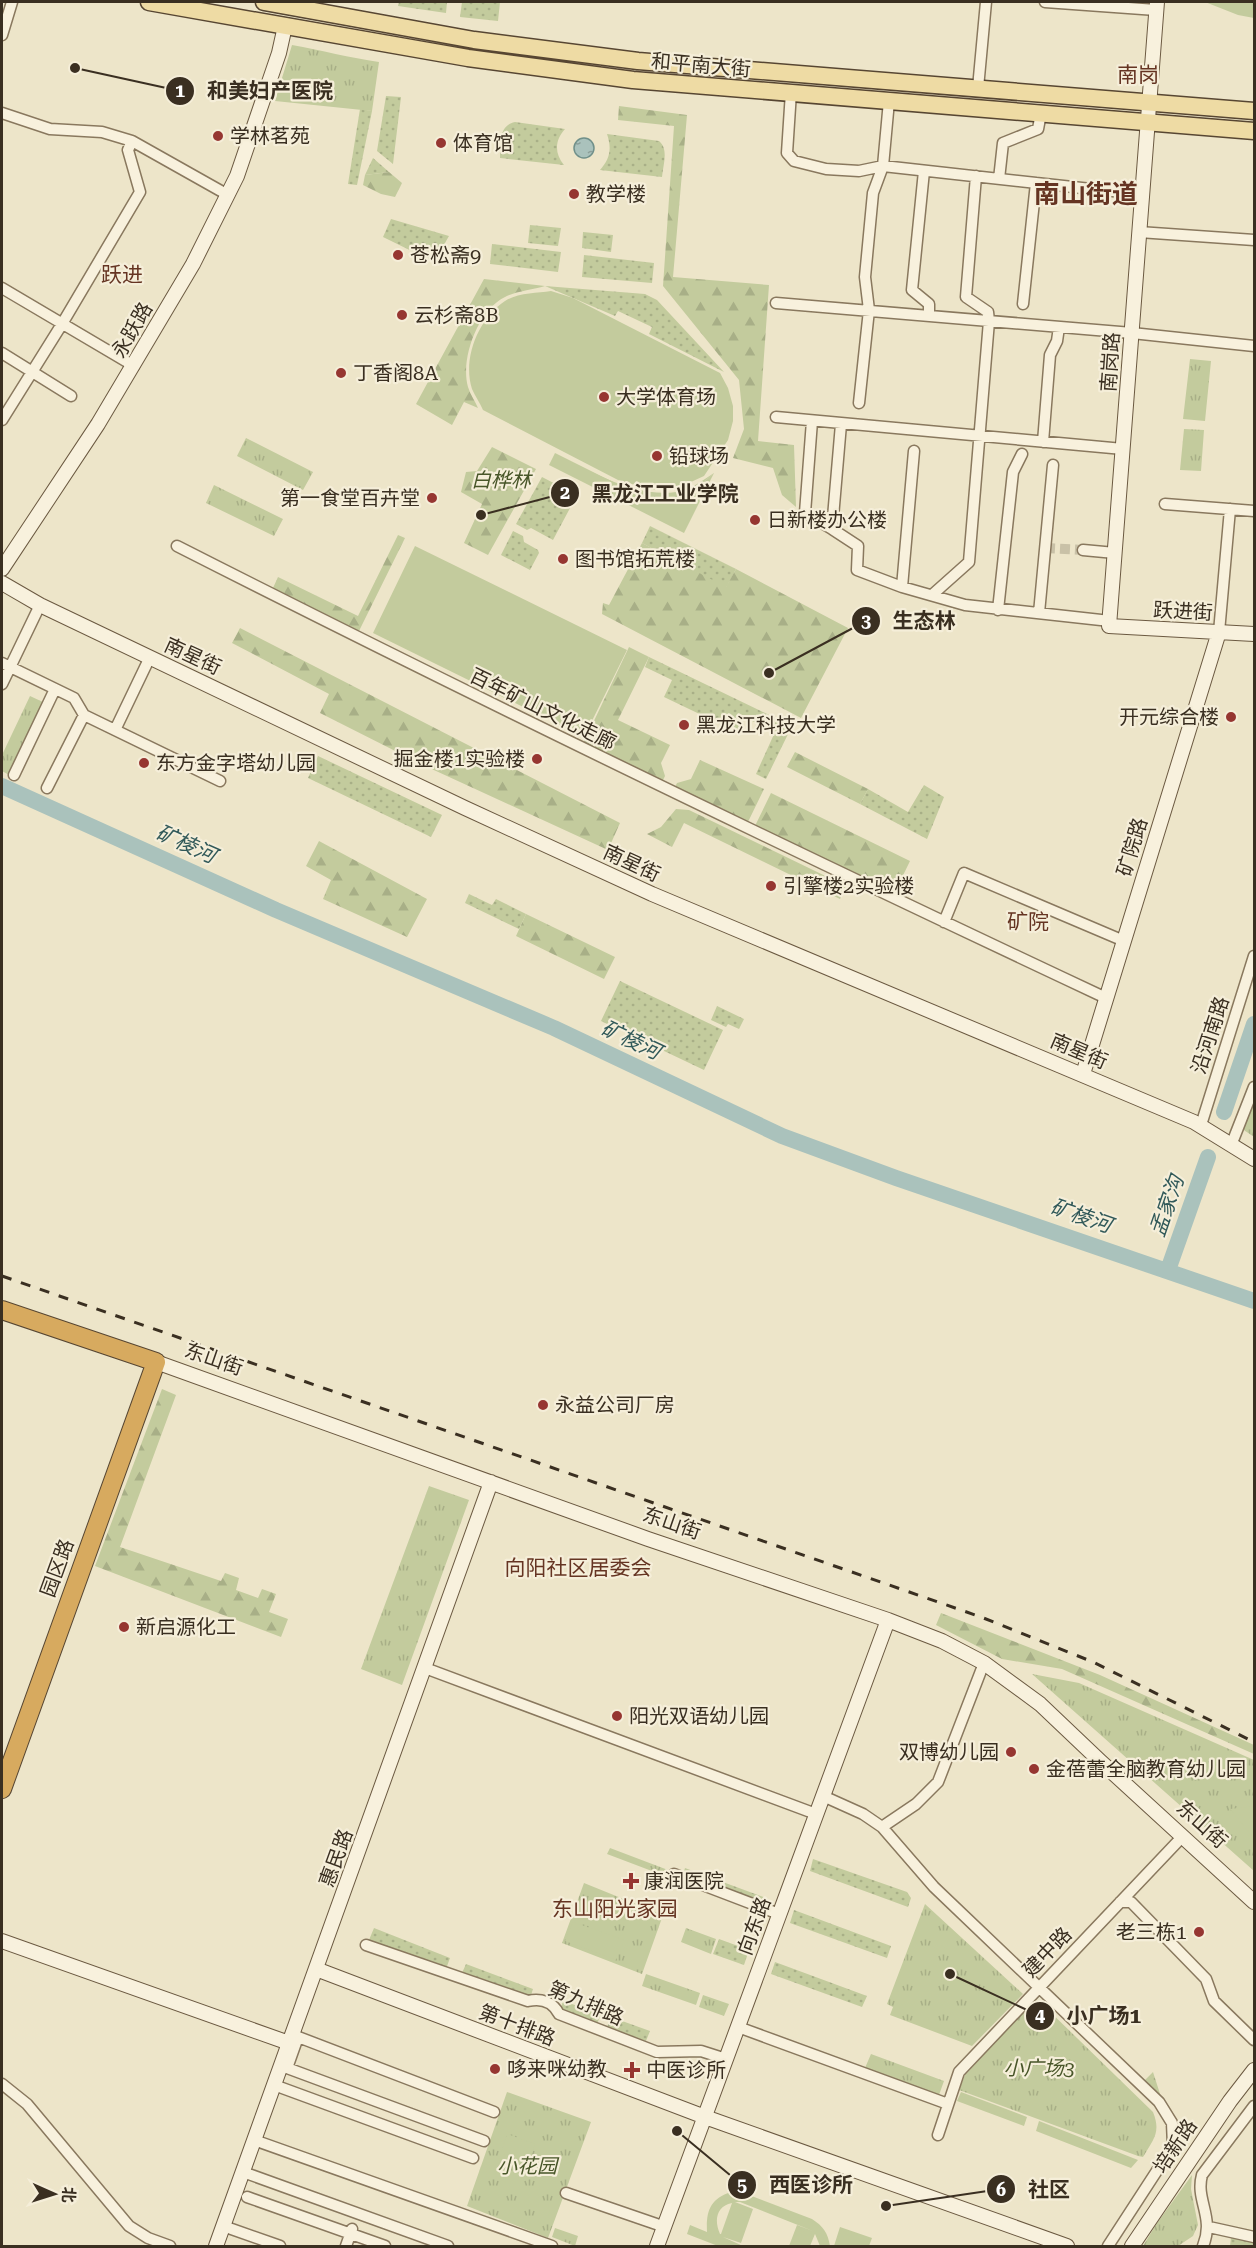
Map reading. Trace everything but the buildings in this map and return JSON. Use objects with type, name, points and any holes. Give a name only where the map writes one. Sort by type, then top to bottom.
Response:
[{"type":"highway","name":"东山街","points":[[2,1310],[156,1362]]},
{"type":"highway","name":"园区路","points":[[2,1790],[156,1362]]},
{"type":"main road","name":"和平南大街","points":[[149,2],[468,58],[633,80],[1254,130]]},
{"type":"main road","name":"和平南大街","points":[[264,2],[474,39],[638,61],[1254,111]]},
{"type":"street","points":[[2,35],[12,2]]},
{"type":"street","points":[[978,88],[986,2]]},
{"type":"street","points":[[1045,2],[1156,6]]},
{"type":"street","name":"南岗路","points":[[1109,623],[1156,6]]},
{"type":"street","name":"永跃路","points":[[2,569],[68,471],[134,366],[193,264],[237,176],[283,40],[285,26]]},
{"type":"street","points":[[791,92],[787,153],[794,161],[826,169],[859,171],[883,166],[1091,189]]},
{"type":"street","points":[[859,403],[869,310],[865,277],[873,193],[883,166],[889,100]]},
{"type":"street","points":[[2,113],[50,129],[102,132],[132,141],[228,195]]},
{"type":"street","points":[[999,179],[1003,143],[1038,129],[1041,113]]},
{"type":"street","points":[[2,420],[140,192],[128,150],[132,141]]},
{"type":"street","points":[[924,171],[912,290],[929,304],[928,316]]},
{"type":"street","points":[[932,595],[969,561],[989,321],[988,312],[966,297],[976,177]]},
{"type":"street","points":[[1023,304],[1036,183]]},
{"type":"street","points":[[1112,191],[1142,194]]},
{"type":"street","points":[[1139,232],[1254,240]]},
{"type":"street","points":[[2,288],[134,366]]},
{"type":"street","points":[[776,303],[1132,333],[1254,346]]},
{"type":"street","points":[[1043,442],[1050,355],[1057,341],[1059,327]]},
{"type":"street","points":[[2,353],[71,396]]},
{"type":"street","points":[[776,417],[1123,449]]},
{"type":"street","points":[[812,421],[805,513],[858,546],[857,570],[902,587],[964,604],[1109,623]]},
{"type":"street","points":[[832,529],[841,424]]},
{"type":"street","points":[[902,587],[914,451]]},
{"type":"street","points":[[998,610],[1013,472],[1022,454]]},
{"type":"street","points":[[1039,613],[1053,465]]},
{"type":"street","points":[[1165,504],[1254,511]]},
{"type":"street","points":[[1219,632],[1230,509]]},
{"type":"street","name":"百年矿山文化走廊","points":[[177,546],[435,676],[895,900],[1106,998]]},
{"type":"street","points":[[1083,550],[1115,553]]},
{"type":"street","name":"南星街","points":[[2,583],[40,605],[454,803],[652,894],[1201,1125],[1254,1159]]},
{"type":"street","points":[[2,684],[6,665],[40,605]]},
{"type":"street","name":"跃进街","points":[[1109,623],[1254,634]]},
{"type":"street","name":"矿院路","points":[[1083,1074],[1219,632]]},
{"type":"street","points":[[115,730],[150,657]]},
{"type":"street","points":[[6,665],[74,698],[84,715],[220,781]]},
{"type":"street","points":[[14,775],[55,689]]},
{"type":"street","points":[[47,788],[84,715]]},
{"type":"street","points":[[944,922],[964,873],[1124,941]]},
{"type":"street","name":"沿河南路","points":[[1201,1125],[1254,956]]},
{"type":"street","points":[[1232,1143],[1251,1103],[1254,1087]]},
{"type":"street","name":"东山街","points":[[156,1362],[648,1539],[888,1620],[942,1641],[984,1663],[1040,1704],[1254,1902]]},
{"type":"street","name":"惠民路","points":[[216,2247],[274,2085],[293,2039],[491,1482]]},
{"type":"street","name":"向东路","points":[[657,2247],[888,1620]]},
{"type":"street","points":[[882,1827],[916,1804],[938,1782],[984,1663]]},
{"type":"street","points":[[425,1668],[816,1814]]},
{"type":"street","points":[[823,1796],[863,1814],[882,1827],[934,1887],[1159,2102],[1172,2123],[1173,2146],[1108,2247]]},
{"type":"street","name":"建中路","points":[[938,2135],[959,2072],[1183,1836]]},
{"type":"street","points":[[674,1874],[779,1914]]},
{"type":"street","points":[[1120,1902],[1131,1902],[1206,1979],[1214,2001],[1254,2040]]},
{"type":"street","points":[[2,1941],[293,2039],[494,2112]]},
{"type":"street","name":"第九排路","points":[[366,1945],[528,2001],[537,1998],[555,2006],[559,2014],[657,2052],[701,2051],[726,2059]]},
{"type":"street","name":"第十排路","points":[[316,1969],[705,2117],[1067,2247]]},
{"type":"street","points":[[738,2027],[948,2104]]},
{"type":"street","points":[[293,2039],[287,2068],[484,2141]]},
{"type":"street","name":"培新路","points":[[1132,2247],[1230,2101],[1254,2070]]},
{"type":"street","points":[[2,2084],[27,2104],[129,2226],[148,2238],[170,2247]]},
{"type":"street","points":[[274,2085],[473,2158]]},
{"type":"street","points":[[1203,2247],[1209,2227],[1200,2184],[1202,2175],[1252,2114]]},
{"type":"street","points":[[254,2140],[552,2247]]},
{"type":"street","points":[[243,2172],[448,2247]]},
{"type":"street","points":[[566,2193],[664,2227]]},
{"type":"street","points":[[247,2197],[352,2232],[385,2247]]},
{"type":"street","points":[[224,2226],[280,2247]]},
{"type":"street","points":[[1209,2227],[1254,2237]]},
{"type":"street","points":[[346,2247],[352,2232]]},
{"type":"green space","points":[[399,2],[447,2],[446,13],[398,6]]},
{"type":"green space","points":[[462,2],[500,2],[498,21],[460,17]]},
{"type":"green space","points":[[1205,2],[1254,2],[1254,18],[1238,15]]},
{"type":"green space","points":[[292,45],[379,62],[372,111],[275,101]]},
{"type":"green space","points":[[386,96],[401,97],[393,164],[377,151]]},
{"type":"green space","points":[[619,106],[687,115],[673,277],[769,285],[758,441],[794,445],[796,507],[782,495],[773,468],[733,458],[744,429],[739,380],[663,286],[674,126],[618,120]]},
{"type":"green space","points":[[360,109],[372,111],[357,185],[348,184]]},
{"type":"green space","points":[[515,122],[565,129],[559,138],[557,147],[564,165],[500,158],[503,131]]},
{"type":"green space","points":[[607,134],[659,141],[665,153],[662,177],[600,170],[609,154]]},
{"type":"green space","points":[[373,158],[389,172],[365,175]]},
{"type":"green space","points":[[389,172],[402,183],[395,197],[381,194],[363,185],[365,175]]},
{"type":"green space","points":[[391,219],[449,236],[434,262],[383,237]]},
{"type":"green space","points":[[530,225],[561,228],[558,246],[528,243]]},
{"type":"green space","points":[[583,232],[613,235],[611,252],[582,248]]},
{"type":"green space","points":[[492,244],[561,252],[558,272],[490,264]]},
{"type":"green space","points":[[584,255],[654,263],[652,283],[582,277]]},
{"type":"green space","points":[[484,279],[545,286],[505,297],[495,303],[479,324],[469,350],[466,376],[468,387],[478,408],[464,402],[452,425],[416,404]]},
{"type":"green space","points":[[545,286],[645,294],[657,300],[724,372],[649,334],[652,327],[618,311],[615,316]]},
{"type":"green space","name":"大学体育场","points":[[551,291],[573,298],[720,373],[728,388],[733,406],[733,421],[728,440],[704,476],[680,487],[653,490],[618,480],[483,410],[472,389],[469,377],[471,352],[480,328],[496,308],[510,298]]},
{"type":"green space","points":[[1190,359],[1211,361],[1205,421],[1183,419]]},
{"type":"green space","points":[[1184,429],[1204,430],[1201,471],[1180,470]]},
{"type":"green space","points":[[246,438],[313,472],[303,490],[237,456]]},
{"type":"green space","name":"白桦林","points":[[492,447],[536,469],[488,555],[464,543],[482,504],[461,492],[466,472],[477,471]]},
{"type":"green space","points":[[555,453],[613,482],[644,491],[660,493],[681,491],[696,485],[714,473],[686,498],[663,509]]},
{"type":"green space","points":[[555,453],[621,486],[663,502],[686,498],[714,473],[684,533],[549,465]]},
{"type":"green space","points":[[542,477],[577,495],[553,540],[531,528],[527,530],[516,524]]},
{"type":"green space","points":[[214,485],[283,519],[274,536],[206,503]]},
{"type":"green space","points":[[650,526],[736,569],[726,588],[642,543]]},
{"type":"green space","points":[[513,531],[523,536],[524,542],[538,550],[539,553],[530,570],[501,555]]},
{"type":"green space","points":[[398,535],[405,538],[359,631],[273,588],[278,577],[358,616]]},
{"type":"green space","points":[[642,543],[726,587],[736,569],[848,628],[801,718],[602,614],[603,603],[609,605]]},
{"type":"green space","points":[[415,546],[627,650],[584,737],[373,633]]},
{"type":"green space","points":[[240,628],[620,823],[608,850],[423,765],[320,713],[329,694],[232,643]]},
{"type":"green space","points":[[629,647],[649,657],[618,720],[670,745],[661,763],[665,776],[662,782],[583,744]]},
{"type":"green space","points":[[649,657],[792,726],[766,779],[756,774],[775,732],[744,717],[737,732],[664,697],[672,680],[645,667]]},
{"type":"green space","points":[[30,696],[45,703],[11,776],[2,771],[2,755]]},
{"type":"green space","points":[[795,752],[868,789],[860,804],[787,767]]},
{"type":"green space","points":[[318,756],[442,815],[431,837],[308,778]]},
{"type":"green space","points":[[700,760],[764,789],[747,824],[674,789],[677,783],[691,779]]},
{"type":"green space","points":[[924,785],[944,797],[927,839],[860,804],[868,789],[908,812]]},
{"type":"green space","points":[[771,793],[910,861],[893,896],[754,828]]},
{"type":"green space","points":[[676,809],[689,810],[846,886],[840,899],[684,823],[672,847],[647,834],[661,827]]},
{"type":"green space","points":[[319,841],[427,899],[407,937],[323,899],[331,880],[306,866]]},
{"type":"green space","points":[[469,894],[492,905],[496,899],[526,914],[519,929],[465,903]]},
{"type":"green space","points":[[526,914],[615,957],[604,979],[516,936]]},
{"type":"green space","points":[[620,981],[723,1030],[704,1070],[601,1021]]},
{"type":"green space","points":[[717,1006],[744,1019],[739,1029],[728,1024],[726,1027],[711,1020]]},
{"type":"green space","points":[[1250,1105],[1254,1107],[1254,1137],[1241,1128]]},
{"type":"green space","points":[[162,1389],[176,1395],[120,1547],[221,1581],[225,1573],[239,1578],[236,1590],[258,1598],[262,1589],[276,1594],[269,1612],[288,1619],[281,1637],[95,1566]]},
{"type":"green space","points":[[429,1486],[469,1500],[402,1685],[361,1669]]},
{"type":"green space","points":[[941,1613],[1100,1675],[1254,1745],[1254,1754],[1062,1669],[1002,1659],[936,1625]]},
{"type":"green space","points":[[1032,1674],[1079,1683],[1254,1760],[1254,1871]]},
{"type":"green space","points":[[1254,1806],[1254,1838],[1230,1809]]},
{"type":"green space","points":[[610,1848],[668,1870],[665,1876],[607,1854]]},
{"type":"green space","points":[[813,1859],[907,1892],[911,1898],[908,1907],[810,1871]]},
{"type":"green space","points":[[685,1868],[766,1898],[763,1905],[683,1875]]},
{"type":"green space","points":[[584,1883],[663,1915],[642,1974],[562,1943]]},
{"type":"green space","points":[[925,1904],[1023,1994],[972,2046],[890,2015],[893,2007],[887,2004]]},
{"type":"green space","points":[[794,1910],[891,1946],[887,1958],[790,1923]]},
{"type":"green space","points":[[573,1922],[624,1940],[616,1960],[565,1941]]},
{"type":"green space","points":[[374,1928],[450,1958],[446,1969],[369,1940]]},
{"type":"green space","points":[[686,1928],[716,1939],[711,1954],[681,1942]]},
{"type":"green space","points":[[719,1939],[749,1950],[744,1965],[713,1954]]},
{"type":"green space","points":[[775,1962],[867,1996],[862,2007],[771,1974]]},
{"type":"green space","points":[[466,1964],[533,1989],[530,1998],[462,1973]]},
{"type":"green space","points":[[646,1974],[700,1993],[696,2005],[642,1986]]},
{"type":"green space","points":[[703,1995],[729,2004],[724,2016],[699,2007]]},
{"type":"green space","name":"小广场3","points":[[1034,2000],[1039,2001],[1153,2112],[1156,2130],[1143,2157],[959,2090],[965,2075]]},
{"type":"green space","points":[[563,2001],[601,2014],[597,2024],[560,2011]]},
{"type":"green space","points":[[611,2017],[650,2031],[646,2041],[607,2027]]},
{"type":"green space","points":[[871,2054],[944,2081],[939,2095],[865,2068]]},
{"type":"green space","points":[[1153,2072],[1161,2097],[1144,2081]]},
{"type":"green space","name":"小花园","points":[[507,2092],[591,2122],[548,2238],[467,2206]]},
{"type":"green space","points":[[961,2092],[1027,2117],[1024,2126],[957,2101]]},
{"type":"green space","points":[[1039,2121],[1138,2160],[1131,2168],[1036,2131]]},
{"type":"green space","points":[[507,2134],[535,2144],[529,2163],[501,2153]]},
{"type":"green space","points":[[1192,2175],[1191,2189],[1198,2225],[1193,2236],[1178,2246],[1143,2246],[1157,2223]]},
{"type":"green space","points":[[731,2192],[749,2195],[812,2219],[824,2230],[830,2246],[820,2246],[815,2234],[810,2246],[789,2246],[797,2225],[813,2231],[740,2202],[735,2202],[753,2209],[741,2243],[723,2237],[743,2246],[718,2246],[687,2234],[690,2225],[707,2232],[707,2218],[711,2207],[718,2198]],"holes":[[[732,2203],[721,2234],[717,2224],[718,2215],[723,2207]]]},
{"type":"green space","points":[[840,2227],[872,2238],[869,2246],[834,2246]]},
{"type":"green space","points":[[555,2228],[578,2236],[575,2246],[552,2237]]},
{"type":"green space","points":[[1236,2236],[1254,2242],[1254,2246],[1230,2246],[1231,2238]]},
{"type":"water","points":[[584,138],[591,141],[594,148],[591,155],[584,158],[577,155],[574,148],[577,141]]},
{"type":"waterway","name":"矿棱河","points":[[2,786],[276,910],[554,1028],[782,1136],[896,1178],[1254,1301]]},
{"type":"waterway","name":"孟家沟","points":[[1224,1112],[1254,1024]]},
{"type":"waterway","name":"孟家沟","points":[[1168,1270],[1208,1157]]},
{"type":"tunnel","points":[[1091,189],[1112,191]]},
{"type":"tunnel","points":[[1045,548],[1083,550]]},
{"type":"railway","points":[[2,1276],[981,1617],[1093,1662],[1254,1742]]},
{"type":"place","name":"和美妇产医院","points":[[75,68]]},
{"type":"place","name":"学林茗苑","points":[[218,136]]},
{"type":"place","name":"体育馆","points":[[441,143]]},
{"type":"place","name":"教学楼","points":[[574,194]]},
{"type":"place","name":"苍松斋9","points":[[398,255]]},
{"type":"place","name":"云杉斋8B","points":[[402,315]]},
{"type":"place","name":"丁香阁8A","points":[[341,373]]},
{"type":"place","name":"大学体育场","points":[[604,397]]},
{"type":"place","name":"铅球场","points":[[657,456]]},
{"type":"place","name":"第一食堂百卉堂","points":[[432,498]]},
{"type":"place","name":"黑龙江工业学院","points":[[481,515]]},
{"type":"place","name":"日新楼办公楼","points":[[755,520]]},
{"type":"place","name":"图书馆拓荒楼","points":[[563,559]]},
{"type":"place","name":"生态林","points":[[769,673]]},
{"type":"place","name":"开元综合楼","points":[[1231,717]]},
{"type":"place","name":"黑龙江科技大学","points":[[684,725]]},
{"type":"place","name":"掘金楼1实验楼","points":[[537,759]]},
{"type":"place","name":"东方金字塔幼儿园","points":[[144,763]]},
{"type":"place","name":"引擎楼2实验楼","points":[[771,886]]},
{"type":"place","name":"永益公司厂房","points":[[543,1405]]},
{"type":"place","name":"新启源化工","points":[[124,1627]]},
{"type":"place","name":"阳光双语幼儿园","points":[[617,1716]]},
{"type":"place","name":"双博幼儿园","points":[[1011,1752]]},
{"type":"place","name":"金蓓蕾全脑教育幼儿园","points":[[1034,1769]]},
{"type":"place","name":"康润医院","points":[[631,1881]]},
{"type":"place","name":"老三栋1","points":[[1199,1932]]},
{"type":"place","name":"小广场1","points":[[950,1974]]},
{"type":"place","name":"哆来咪幼教","points":[[495,2069]]},
{"type":"place","name":"中医诊所","points":[[632,2070]]},
{"type":"place","name":"西医诊所","points":[[677,2131]]},
{"type":"place","name":"社区","points":[[886,2206]]},
{"type":"district","name":"南岗","points":[[1138,75]]},
{"type":"district","name":"南山街道","points":[[1086,194]]},
{"type":"district","name":"跃进","points":[[122,275]]},
{"type":"district","name":"矿院","points":[[1028,922]]},
{"type":"district","name":"向阳社区居委会","points":[[578,1568]]},
{"type":"district","name":"东山阳光家园","points":[[615,1909]]}]
